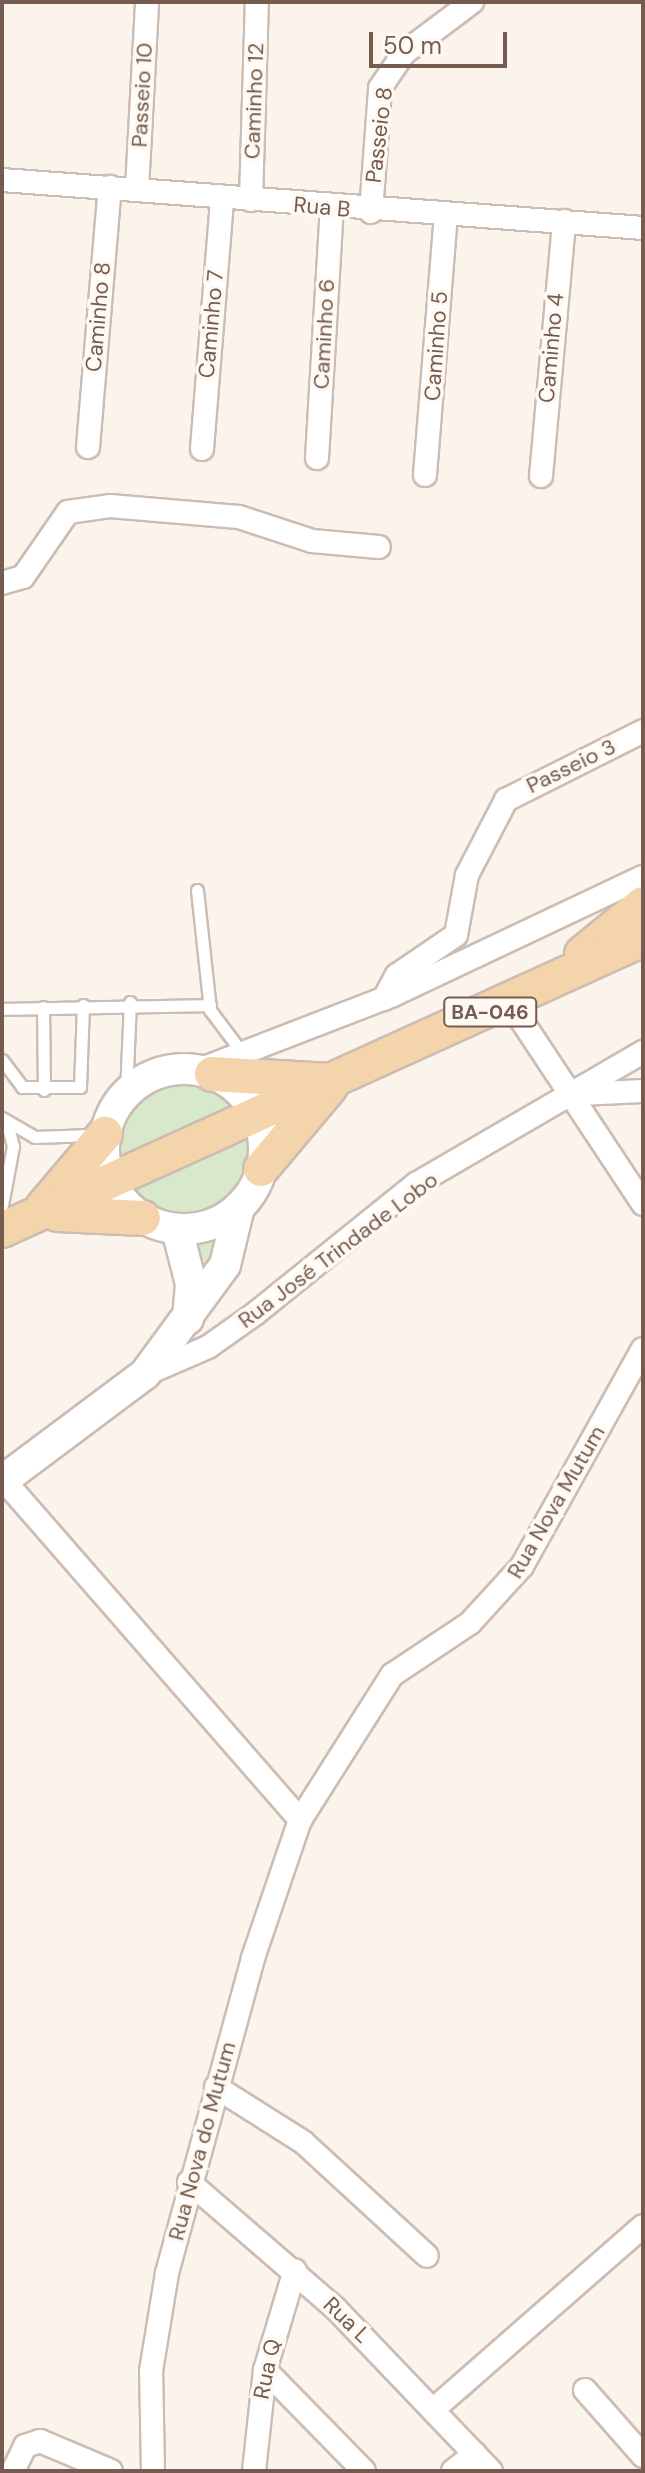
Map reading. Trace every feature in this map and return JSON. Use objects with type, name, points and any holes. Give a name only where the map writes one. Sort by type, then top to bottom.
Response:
[{"type":"main road","points":[[525,996],[643,904]]},
{"type":"main road","name":"BA-046","points":[[2,1230],[111,1184],[256,1114],[335,1082],[643,939]]},
{"type":"main road","points":[[37,1215],[106,1131],[126,1093],[166,1071],[335,1082]]},
{"type":"main road","points":[[204,1072],[256,1114],[261,1169]]},
{"type":"main road","points":[[2,1480],[145,1374],[188,1319],[233,1247],[239,1207],[261,1169],[335,1082]]},
{"type":"main road","points":[[106,1131],[111,1184],[143,1218]]},
{"type":"main road","points":[[37,1215],[143,1218],[177,1229],[221,1220],[239,1207]]},
{"type":"main road","points":[[177,1229],[189,1267],[188,1319]]},
{"type":"street","name":"Passeio 10","points":[[137,189],[147,2]]},
{"type":"street","name":"Caminho 12","points":[[251,200],[257,2]]},
{"type":"street","name":"Passeio 8","points":[[371,212],[380,88],[404,53],[472,2]]},
{"type":"street","name":"Rua B","points":[[2,180],[137,189],[371,212],[643,228]]},
{"type":"street","name":"Caminho 8","points":[[88,447],[110,187]]},
{"type":"street","name":"Caminho 7","points":[[202,449],[222,199]]},
{"type":"street","name":"Caminho 6","points":[[317,458],[332,209]]},
{"type":"street","name":"Caminho 5","points":[[425,475],[446,216]]},
{"type":"street","name":"Caminho 4","points":[[541,476],[564,221]]},
{"type":"street","points":[[2,583],[23,577],[68,512],[110,506],[239,517],[312,541],[379,547]]},
{"type":"street","name":"Passeio 3","points":[[384,999],[397,975],[456,935],[467,875],[506,800],[643,731]]},
{"type":"street","points":[[204,1072],[384,999],[643,877]]},
{"type":"street","points":[[525,996],[575,1096],[643,1204]]},
{"type":"street","name":"Rua José Trindade Lobo","points":[[145,1374],[208,1347],[256,1313],[416,1184],[575,1096],[643,1052]]},
{"type":"street","points":[[575,1096],[643,1091]]},
{"type":"street","name":"Rua Nova Mutum","points":[[300,1820],[392,1675],[470,1623],[522,1566],[643,1349]]},
{"type":"street","points":[[2,1480],[300,1820]]},
{"type":"street","name":"Rua Nova do Mutum","points":[[153,2471],[155,2332],[189,2182],[300,1820]]},
{"type":"street","points":[[216,2087],[303,2142],[427,2256]]},
{"type":"street","name":"Rua L","points":[[189,2182],[295,2270],[434,2409],[491,2471]]},
{"type":"street","points":[[434,2409],[643,2226]]},
{"type":"street","name":"Rua Q","points":[[254,2471],[265,2370],[295,2270]]},
{"type":"street","points":[[265,2370],[364,2471]]},
{"type":"street","points":[[585,2390],[643,2456]]},
{"type":"street","points":[[13,2471],[25,2446],[40,2441],[111,2471]]},
{"type":"street","points":[[453,2471],[475,2454]]},
{"type":"lane","points":[[197,890],[210,1005],[243,1054]]},
{"type":"lane","points":[[2,1009],[130,1002],[210,1005]]},
{"type":"lane","points":[[126,1093],[130,1002]]},
{"type":"lane","points":[[2,1060],[17,1085],[44,1090],[74,1090],[83,1079],[83,1005]]},
{"type":"lane","points":[[43,1007],[44,1090]]},
{"type":"lane","points":[[5,1121],[63,1141],[106,1131]]},
{"type":"lane","points":[[2,1205],[13,1146],[5,1121]]},
{"type":"green space","points":[[174,1080],[201,1082],[240,1109],[116,1158],[117,1131],[138,1097]]},
{"type":"green space","points":[[251,1130],[248,1178],[221,1208],[168,1215],[129,1189]]},
{"type":"green space","points":[[222,1230],[201,1285],[189,1240]]},
{"type":"waterway","points":[[467,2395],[500,2365]]}]
